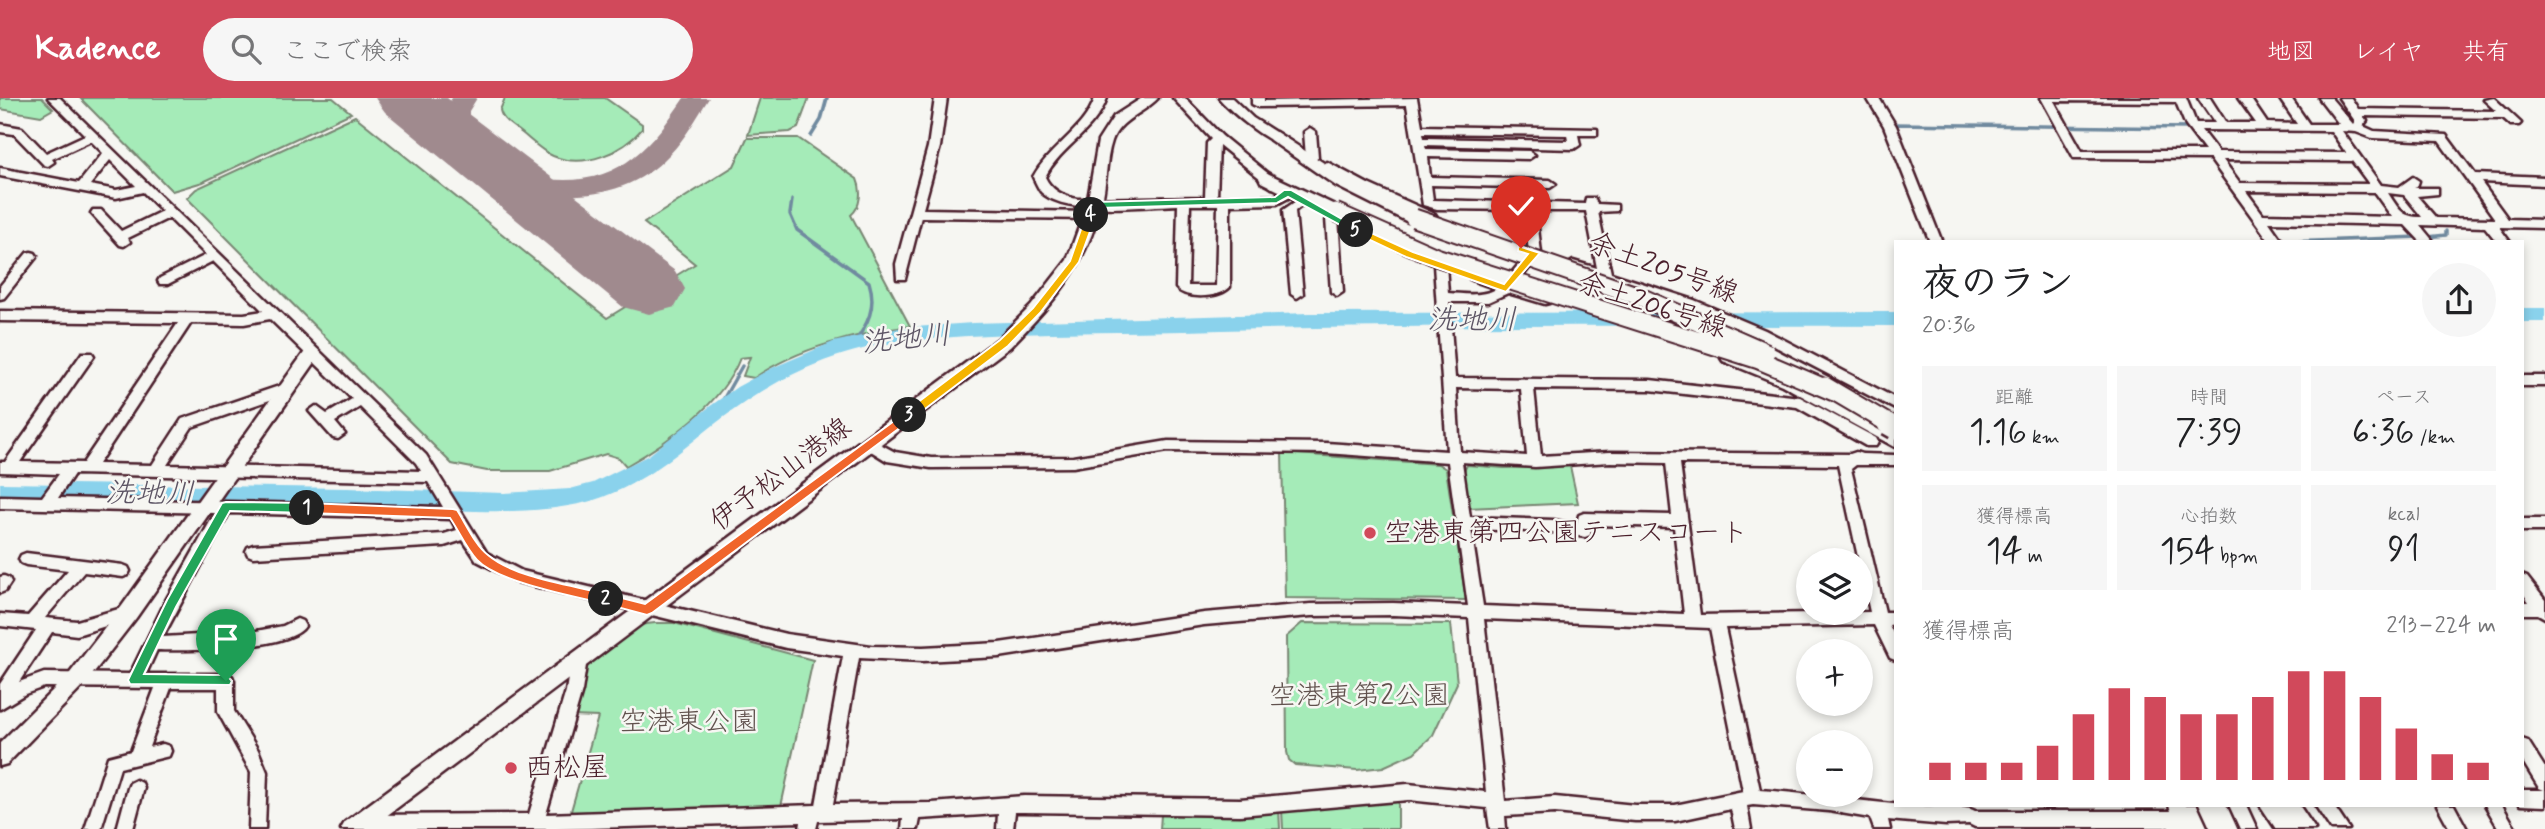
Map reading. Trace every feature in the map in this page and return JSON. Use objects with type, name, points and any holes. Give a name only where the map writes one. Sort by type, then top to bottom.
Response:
[{"type":"highway","points":[[1276,137],[1299,157],[1330,177],[1414,218],[1617,288],[1724,331],[1770,354],[1834,392],[1882,434]]},
{"type":"highway","points":[[1267,178],[1334,215],[1436,257],[1759,360],[1834,392]]},
{"type":"highway","points":[[2287,807],[2304,829]]},
{"type":"main road","name":"伊予松山港線","points":[[359,826],[579,659],[871,444],[1007,339],[1031,316],[1074,262],[1092,210],[1105,141],[1119,119],[1151,98]]},
{"type":"main road","points":[[0,757],[77,679],[213,505],[226,476],[312,354]]},
{"type":"street","points":[[54,98],[421,459],[482,557],[498,568],[545,584],[786,641],[852,651],[923,654],[999,650],[1181,622],[1271,612],[1393,608],[1693,622],[1894,618]]},
{"type":"street","points":[[901,276],[934,146],[941,98]]},
{"type":"street","points":[[1092,210],[1063,200],[1045,189],[1039,177],[1044,165],[1094,118],[1101,98]]},
{"type":"street","name":"余土206号線","points":[[1179,98],[1218,139],[1267,178],[1302,201],[1440,265],[1506,289],[1656,333],[1732,359],[1787,382],[1882,434]]},
{"type":"street","name":"余土205号線","points":[[1225,98],[1249,120],[1364,187],[1456,228],[1699,307],[1760,333],[1894,403]]},
{"type":"street","points":[[1258,98],[1258,104],[1289,100],[1411,100],[1427,202],[1437,205],[1591,204],[1613,208]]},
{"type":"street","points":[[1872,98],[1890,126],[1935,240]]},
{"type":"street","points":[[2276,240],[2238,187],[2214,156],[2192,126],[2180,99],[2047,98],[2078,155],[2178,155],[2214,156],[2355,157]]},
{"type":"street","points":[[2204,98],[2223,127]]},
{"type":"street","points":[[2244,98],[2264,127]]},
{"type":"street","points":[[2285,98],[2306,128]]},
{"type":"street","points":[[2325,98],[2353,128]]},
{"type":"street","points":[[2345,98],[2361,121],[2353,128]]},
{"type":"street","points":[[2089,99],[2096,112]]},
{"type":"street","points":[[2133,99],[2140,112]]},
{"type":"street","points":[[2355,112],[2512,119],[2490,100]]},
{"type":"street","points":[[2192,126],[2353,128],[2372,134],[2442,138],[2504,222]]},
{"type":"street","points":[[1419,141],[1459,127],[1570,129],[1593,132]]},
{"type":"street","points":[[0,128],[18,131],[46,160],[91,136]]},
{"type":"street","points":[[2334,128],[2398,216],[2426,239]]},
{"type":"street","points":[[1419,141],[1574,145],[1570,129]]},
{"type":"street","points":[[1310,132],[1312,157]]},
{"type":"street","points":[[1184,201],[1182,288],[1186,291],[1218,290],[1224,287],[1213,143],[1218,139]]},
{"type":"street","points":[[1419,141],[1528,155]]},
{"type":"street","points":[[2119,142],[2127,155]]},
{"type":"street","points":[[2170,142],[2178,155]]},
{"type":"street","points":[[81,188],[109,153]]},
{"type":"street","points":[[0,172],[116,194],[144,188]]},
{"type":"street","points":[[2472,178],[2545,181]]},
{"type":"street","points":[[1425,181],[1534,180],[1550,184]]},
{"type":"street","points":[[2238,187],[2411,186],[2434,191]]},
{"type":"street","points":[[2411,186],[2431,220]]},
{"type":"street","points":[[915,213],[1092,210],[1184,201],[1277,200],[1288,193]]},
{"type":"street","points":[[1297,294],[1289,210],[1302,201]]},
{"type":"street","points":[[1442,303],[1494,298],[1506,289],[1535,253],[1537,204]]},
{"type":"street","points":[[1591,204],[1603,240],[1605,275]]},
{"type":"street","points":[[97,213],[122,240],[169,213]]},
{"type":"street","points":[[1334,215],[1340,286]]},
{"type":"street","points":[[2260,218],[2545,224]]},
{"type":"street","points":[[2488,222],[2502,240]]},
{"type":"street","points":[[0,295],[31,256]]},
{"type":"street","points":[[163,280],[213,256]]},
{"type":"street","points":[[1440,265],[1454,458],[1476,612],[1498,829]]},
{"type":"street","points":[[0,316],[244,319],[271,314]]},
{"type":"street","points":[[87,469],[188,318]]},
{"type":"street","points":[[5,467],[87,356]]},
{"type":"street","points":[[2524,381],[2545,381]]},
{"type":"street","points":[[1449,383],[1650,385],[1800,402],[1882,434]]},
{"type":"street","points":[[1527,385],[1535,462]]},
{"type":"street","points":[[156,470],[187,423],[288,388]]},
{"type":"street","points":[[338,433],[321,416],[360,401]]},
{"type":"street","points":[[1894,416],[1882,434],[1844,467],[1879,619],[1894,651]]},
{"type":"street","points":[[871,444],[892,457],[931,463],[1073,462],[1167,446],[1326,448],[1535,462],[1609,457],[1893,460]]},
{"type":"street","points":[[1672,458],[1693,622]]},
{"type":"street","points":[[5,467],[68,473],[87,469],[156,470],[226,476],[436,481]]},
{"type":"street","points":[[48,501],[68,473]]},
{"type":"street","points":[[0,502],[452,510]]},
{"type":"street","points":[[135,680],[213,505]]},
{"type":"street","points":[[1463,523],[1553,526],[1585,531],[1584,519],[1680,521]]},
{"type":"street","points":[[2524,525],[2545,525]]},
{"type":"street","points":[[253,551],[444,540],[466,533]]},
{"type":"street","points":[[35,557],[80,566],[118,567]]},
{"type":"street","points":[[80,566],[40,624],[2,694],[2,700],[44,680],[226,681],[226,712],[253,755],[259,772],[257,829]]},
{"type":"street","points":[[2524,584],[2544,609]]},
{"type":"street","points":[[2524,608],[2544,609]]},
{"type":"street","points":[[0,620],[77,628],[129,612]]},
{"type":"street","points":[[1716,622],[1745,798],[1743,829]]},
{"type":"street","points":[[152,643],[257,638],[285,633],[297,626]]},
{"type":"street","points":[[814,819],[852,651]]},
{"type":"street","points":[[533,825],[574,691],[579,659]]},
{"type":"street","points":[[137,757],[166,680]]},
{"type":"street","points":[[2524,749],[2545,783]]},
{"type":"street","points":[[93,829],[114,762],[163,751]]},
{"type":"street","points":[[125,829],[136,788]]},
{"type":"street","points":[[359,826],[814,819],[911,821],[1008,805],[1230,807],[1408,792],[1497,805],[1555,805],[1635,813],[1675,813],[1745,798],[1829,803],[1877,811],[1946,817],[2184,814],[2200,829]]},
{"type":"street","points":[[2524,798],[2545,798]]},
{"type":"street","points":[[1005,829],[1008,805]]},
{"type":"street","points":[[2238,807],[2249,829]]},
{"type":"street","points":[[2270,807],[2286,829]]},
{"type":"street","points":[[2324,807],[2341,829]]},
{"type":"street","points":[[2446,807],[2459,829]]},
{"type":"street","points":[[2494,807],[2508,829]]},
{"type":"street","points":[[1877,811],[1882,829]]},
{"type":"green space","points":[[0,98],[42,98],[53,109],[41,116],[0,109]]},
{"type":"green space","points":[[80,98],[333,98],[351,113],[203,182],[172,191]]},
{"type":"green space","points":[[505,98],[605,98],[642,124],[642,129],[613,152],[590,159],[565,160],[545,151],[505,120],[500,110]]},
{"type":"green space","points":[[760,98],[809,98],[798,128],[790,132],[748,135]]},
{"type":"green space","points":[[355,116],[607,318],[695,264],[644,223],[734,166],[747,138],[798,138],[857,179],[860,198],[851,215],[910,326],[829,343],[790,358],[754,378],[743,376],[750,357],[740,358],[721,391],[707,406],[676,434],[626,466],[619,458],[606,454],[550,471],[487,471],[452,464],[187,198],[196,189]]},
{"type":"green space","name":"空港東第四公園テニスコート","points":[[1282,453],[1438,464],[1446,469],[1466,600],[1285,598]]},
{"type":"green space","points":[[1467,465],[1504,468],[1570,466],[1578,503],[1468,508],[1462,475]]},
{"type":"green space","name":"空港東公園","points":[[674,623],[813,660],[780,811],[569,818],[598,717],[571,716],[580,670],[638,625]]},
{"type":"green space","name":"空港東第2公園","points":[[1302,623],[1451,624],[1457,683],[1433,735],[1414,753],[1383,767],[1357,770],[1295,765],[1289,760],[1286,637]]},
{"type":"green space","points":[[1398,799],[1398,829],[1283,829],[1282,810]]},
{"type":"green space","points":[[1279,809],[1280,829],[1160,829],[1161,815],[1235,815]]},
{"type":"waterway","points":[[811,136],[821,120],[827,98]]},
{"type":"waterway","points":[[1897,129],[1895,124],[2187,128],[2205,152]]},
{"type":"waterway","points":[[1918,181],[1941,240]]},
{"type":"waterway","points":[[792,200],[790,214],[797,230],[869,282],[872,299],[870,315],[853,345]]},
{"type":"waterway","points":[[2428,237],[2446,235],[2446,231]]},
{"type":"waterway","points":[[2341,240],[2420,237]]},
{"type":"waterway","name":"洗地川","points":[[2524,315],[2545,315]]},
{"type":"waterway","name":"洗地川","points":[[0,491],[347,496],[504,502],[570,497],[598,490],[656,461],[716,412],[744,392],[779,373],[840,347],[899,335],[973,330],[1309,320],[1894,319]]},
{"type":"waterway","points":[[716,412],[742,366]]},
{"type":"taxiway","points":[[456,136],[456,111],[465,98]]},
{"type":"taxiway","points":[[508,178],[527,184],[568,188],[588,187],[627,175],[659,151],[697,98]]},
{"type":"runway","points":[[407,98],[649,289]]},
{"type":"place","name":"空港東第四公園テニスコート","points":[[1370,533]]},
{"type":"place","name":"西松屋","points":[[511,768]]},
{"type":"route","points":[[226,681],[135,680],[171,604],[226,506],[453,513],[473,546],[482,557],[498,568],[545,584],[647,609],[1004,343],[1037,310],[1074,262],[1094,205],[1277,200],[1288,193],[1332,218],[1410,254],[1506,289],[1535,253],[1521,248]]}]
